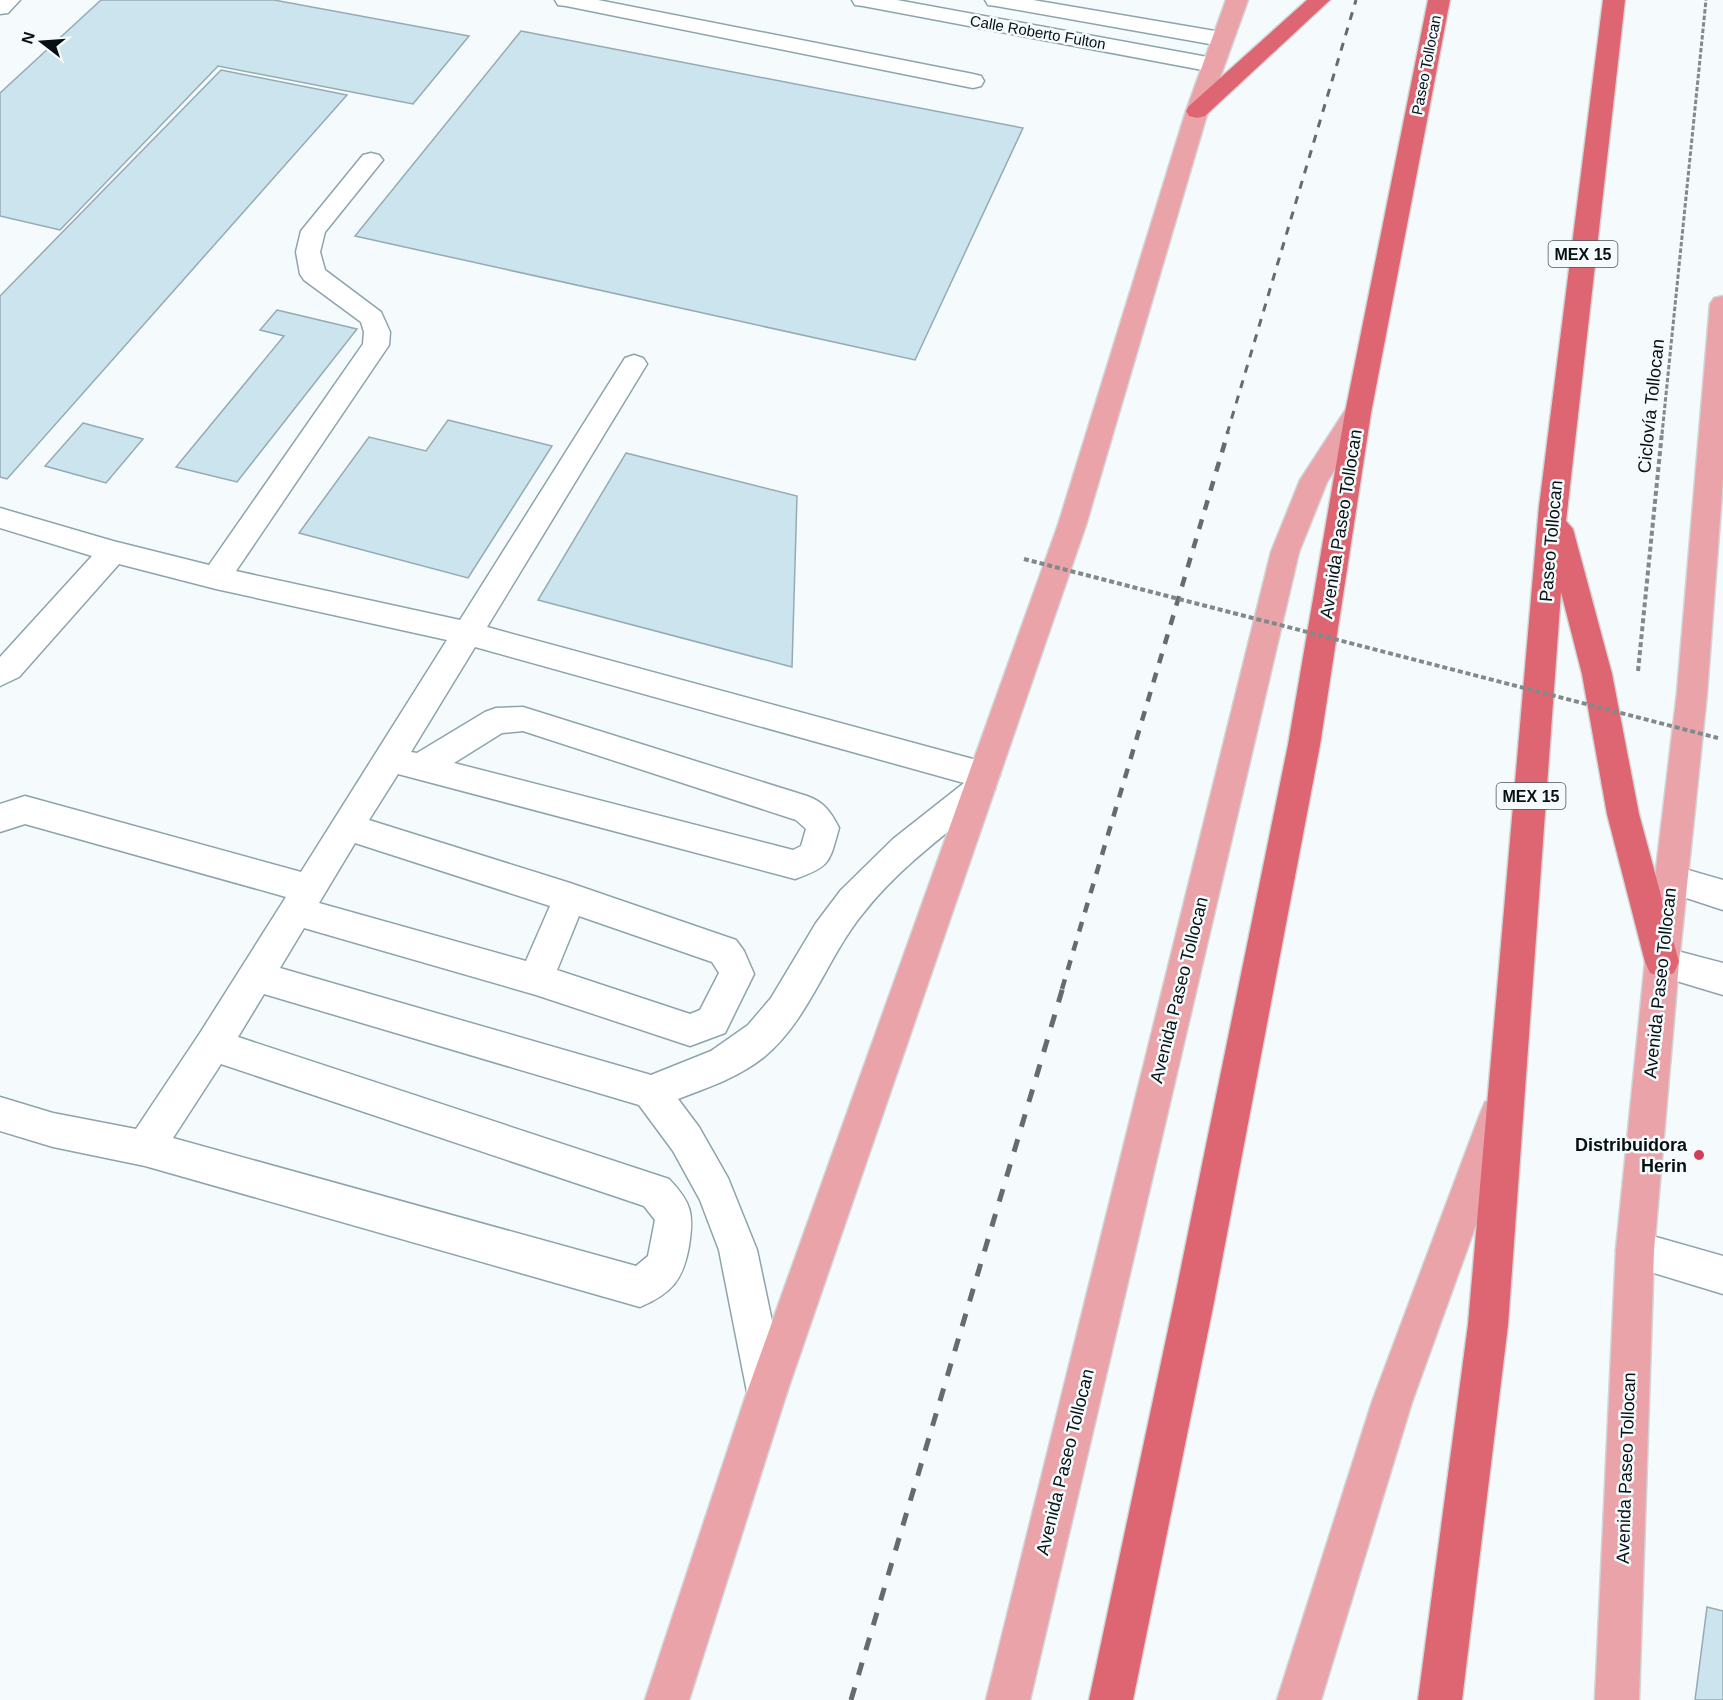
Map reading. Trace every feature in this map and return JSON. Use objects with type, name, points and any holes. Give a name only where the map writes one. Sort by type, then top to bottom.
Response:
[{"type":"highway","points":[[1197,111],[1319,0]]},
{"type":"highway","name":"Paseo Tollocan","points":[[1358,413],[1439,0]]},
{"type":"highway","name":"Paseo Tollocan","points":[[1509,1084],[1553,507],[1614,0]]},
{"type":"highway","name":"Avenida Paseo Tollocan","points":[[1111,1700],[1194,1302],[1304,745],[1358,413]]},
{"type":"highway","points":[[1553,507],[1597,674],[1623,814],[1662,962]]},
{"type":"highway","points":[[1440,1700],[1488,1325],[1509,1084]]},
{"type":"main road","points":[[667,1700],[767,1392],[1072,525],[1197,111],[1221,39],[1237,0]]},
{"type":"main road","name":"Avenida Paseo Tollocan","points":[[1617,1700],[1635,1250],[1662,962],[1717,478],[1723,304]]},
{"type":"main road","name":"Avenida Paseo Tollocan","points":[[1008,1700],[1285,552],[1314,480],[1358,413]]},
{"type":"main road","name":"MEX 15","points":[[1299,1700],[1392,1402],[1509,1084]]},
{"type":"street","points":[[0,8],[9,0]]},
{"type":"street","points":[[566,0],[973,81]]},
{"type":"street","name":"Calle Roberto Fulton","points":[[863,0],[923,5],[1033,31],[1213,65]]},
{"type":"street","name":"Calle Roberto Fulton","points":[[996,0],[1041,4],[1221,39]]},
{"type":"street","points":[[1033,31],[1041,4]]},
{"type":"street","points":[[216,578],[376,345],[377,332],[372,318],[313,274],[308,252],[313,231],[371,160]]},
{"type":"street","points":[[146,1148],[213,1045],[347,827],[405,763],[467,633],[634,364]]},
{"type":"street","points":[[0,518],[113,552],[216,578],[467,633],[981,782]]},
{"type":"street","points":[[0,674],[8,669],[113,552]]},
{"type":"street","points":[[523,719],[807,810],[817,818],[823,828],[815,855],[795,865],[405,763],[496,722],[523,719]]},
{"type":"street","points":[[651,1092],[722,1064],[760,1038],[786,1005],[838,919],[869,883],[981,782]]},
{"type":"street","points":[[0,818],[25,810],[303,900],[690,1030],[712,1022],[737,975],[724,951],[570,898],[347,827]]},
{"type":"street","points":[[1671,879],[1723,895]]},
{"type":"street","points":[[536,979],[570,898]]},
{"type":"street","points":[[1662,962],[1723,979]]},
{"type":"street","points":[[255,976],[651,1092],[686,1139],[715,1191],[738,1250],[767,1392]]},
{"type":"street","points":[[0,1114],[52,1130],[146,1148],[640,1287],[655,1277],[666,1265],[674,1220],[669,1206],[656,1192],[213,1045]]},
{"type":"street","points":[[1635,1250],[1723,1275]]},
{"type":"path","name":"Ciclovía Tollocan","points":[[1638,673],[1706,0]]},
{"type":"path","points":[[1024,559],[1718,738]]},
{"type":"path","points":[[1633,720],[1634,708]]},
{"type":"building","points":[[101,0],[274,0],[469,36],[413,104],[218,66],[60,230],[0,216],[0,93]]},
{"type":"building","points":[[521,31],[1023,128],[915,360],[355,236]]},
{"type":"building","points":[[221,70],[347,95],[7,479],[0,477],[0,296]]},
{"type":"building","points":[[277,310],[357,329],[237,482],[176,467],[284,336],[260,330]]},
{"type":"building","points":[[448,420],[552,446],[468,578],[299,533],[369,437],[426,451]]},
{"type":"building","points":[[83,423],[143,439],[106,483],[45,466]]},
{"type":"building","points":[[626,453],[797,496],[792,667],[538,600]]},
{"type":"building","points":[[1707,1607],[1723,1611],[1723,1700],[1695,1700]]},
{"type":"railway","points":[[1227,434],[1356,0]]},
{"type":"railway","points":[[1062,989],[1228,432]]},
{"type":"railway","points":[[851,1700],[1063,987]]},
{"type":"place","name":"Distribuidora Herin","points":[[1699,1155]]}]
